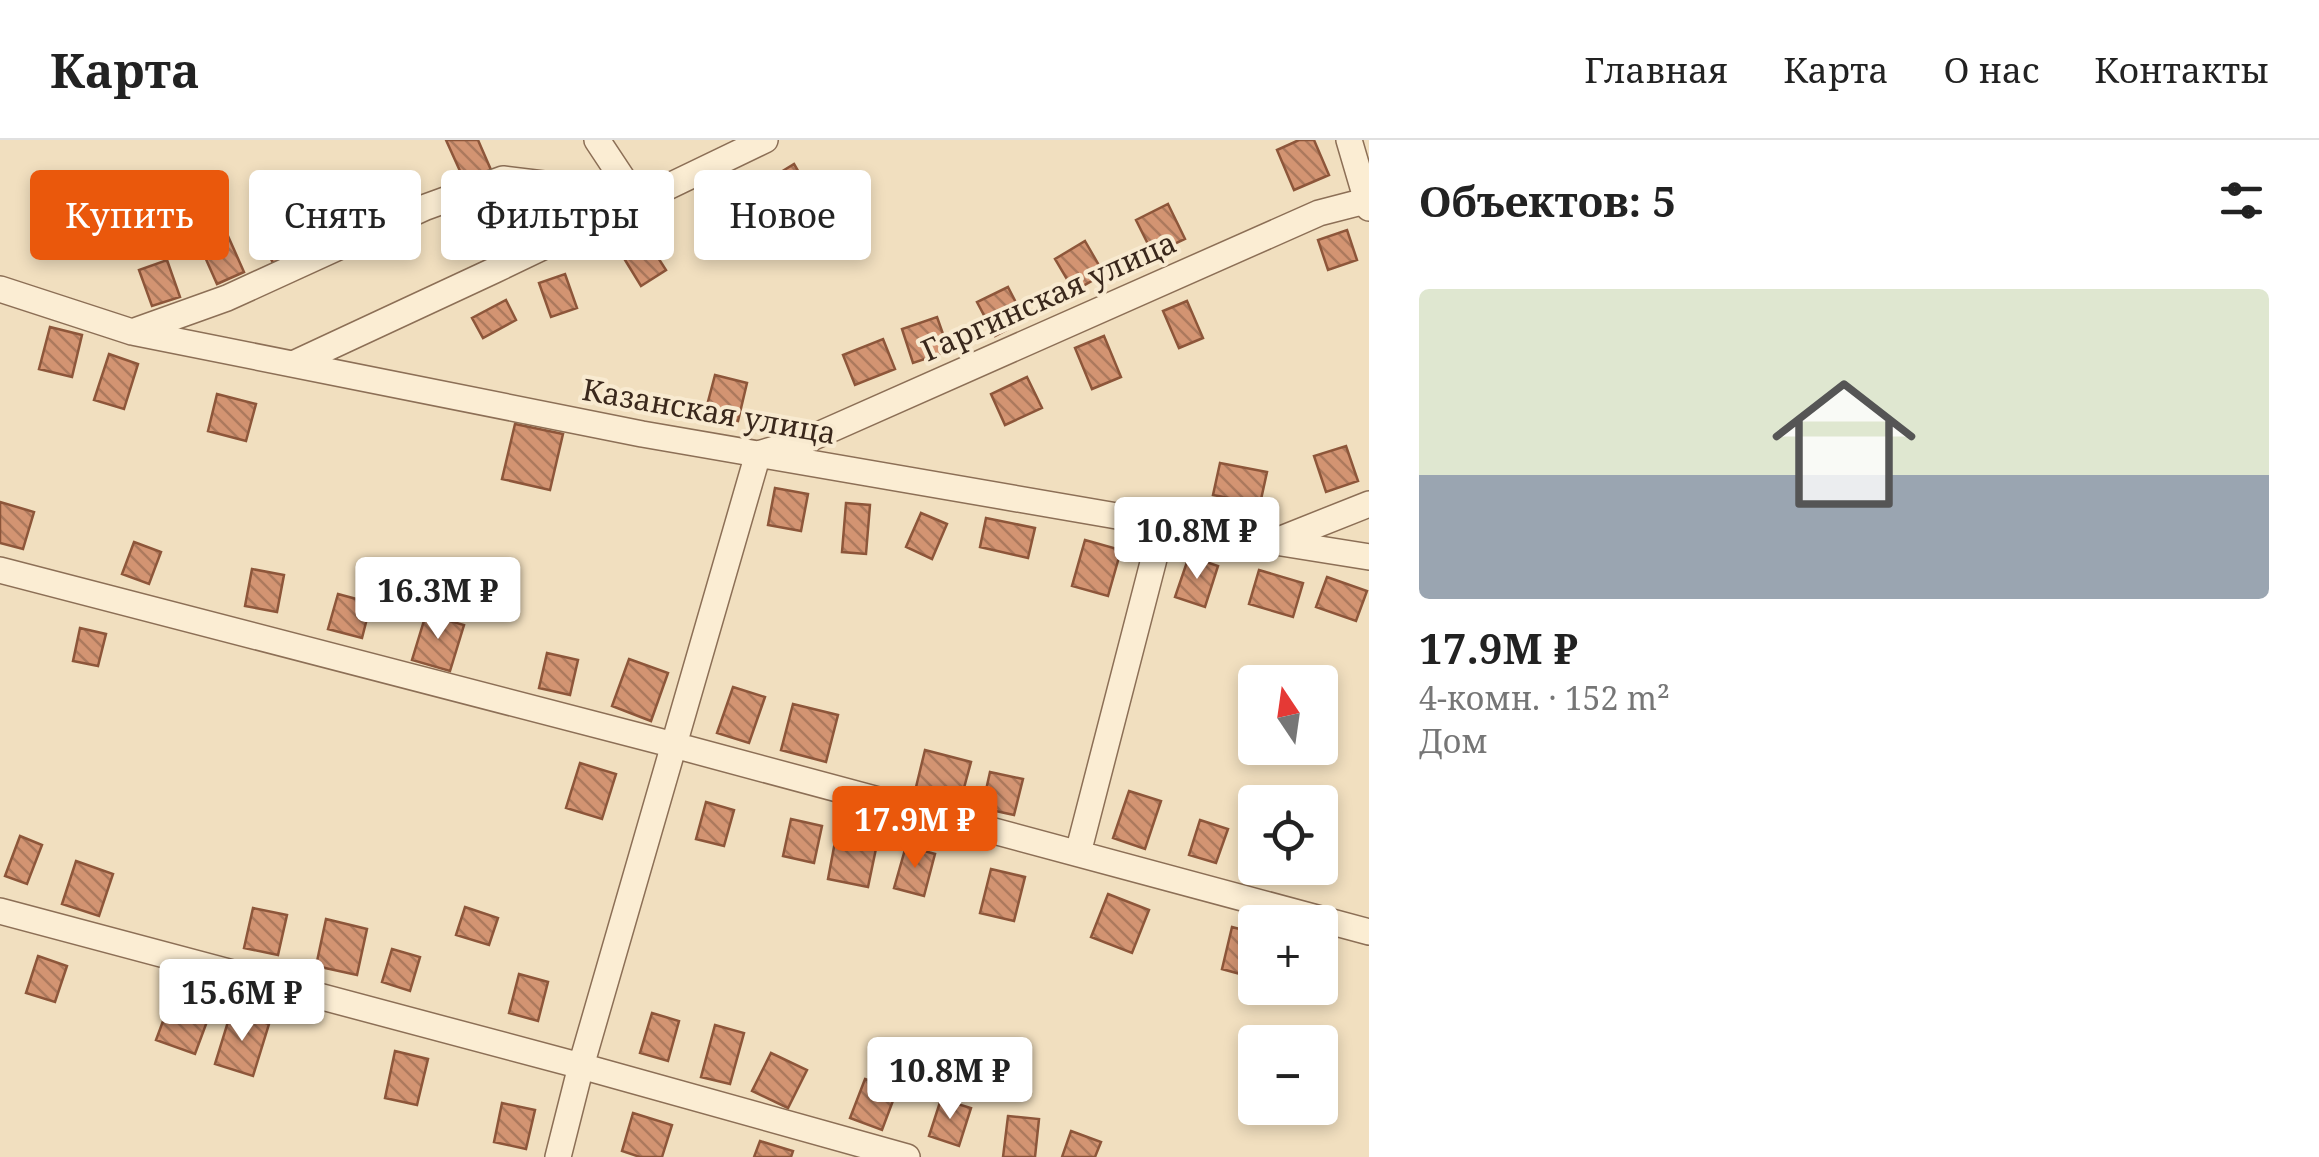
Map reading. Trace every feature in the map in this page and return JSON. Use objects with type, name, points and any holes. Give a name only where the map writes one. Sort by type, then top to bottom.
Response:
[{"type":"street","points":[[597,140],[617,170]]},
{"type":"street","points":[[674,184],[765,140]]},
{"type":"street","points":[[1348,140],[1368,203]]},
{"type":"street","points":[[132,332],[227,298],[441,202]]},
{"type":"street","name":"Гаргинская улица","points":[[758,454],[809,439],[1319,212],[1368,203]]},
{"type":"street","points":[[294,364],[515,260]]},
{"type":"street","name":"Казанская улица","points":[[0,288],[132,332],[642,434],[1369,556]]},
{"type":"street","points":[[558,1157],[758,454]]},
{"type":"street","points":[[1276,541],[1369,504]]},
{"type":"street","points":[[1078,853],[1162,524]]},
{"type":"street","points":[[0,570],[674,745],[1369,932]]},
{"type":"street","points":[[0,912],[908,1157]]},
{"type":"building","points":[[446,140],[478,140],[491,170],[460,170]]},
{"type":"building","points":[[1299,140],[1314,140],[1329,175],[1294,190],[1277,150]]},
{"type":"building","points":[[1168,204],[1185,239],[1153,254],[1136,220]]},
{"type":"building","points":[[1347,230],[1357,260],[1328,270],[1318,240]]},
{"type":"building","points":[[229,238],[244,272],[217,284],[206,260],[229,260]]},
{"type":"building","points":[[1085,241],[1104,274],[1074,291],[1055,259]]},
{"type":"building","points":[[167,260],[180,297],[152,306],[139,270]]},
{"type":"building","points":[[625,260],[660,260],[666,270],[641,286]]},
{"type":"building","points":[[565,274],[577,308],[551,317],[539,283]]},
{"type":"building","points":[[1008,287],[1025,320],[995,336],[977,302]]},
{"type":"building","points":[[506,300],[516,320],[483,338],[472,318]]},
{"type":"building","points":[[1187,301],[1203,338],[1179,348],[1163,311]]},
{"type":"building","points":[[937,317],[949,351],[913,363],[902,329]]},
{"type":"building","points":[[50,327],[82,335],[72,377],[39,369]]},
{"type":"building","points":[[1104,336],[1121,377],[1092,389],[1075,348]]},
{"type":"building","points":[[883,339],[895,369],[855,385],[843,355]]},
{"type":"building","points":[[109,354],[138,364],[124,409],[94,400]]},
{"type":"building","points":[[715,375],[747,383],[738,421],[705,413]]},
{"type":"building","points":[[1027,377],[1042,408],[1005,425],[991,394]]},
{"type":"building","points":[[217,394],[256,404],[246,441],[208,431]]},
{"type":"building","points":[[515,424],[563,434],[550,490],[502,479]]},
{"type":"building","points":[[1346,446],[1358,481],[1326,492],[1314,456]]},
{"type":"building","points":[[1220,463],[1267,472],[1260,504],[1213,495]]},
{"type":"building","points":[[775,488],[808,494],[801,531],[768,525]]},
{"type":"building","points":[[0,502],[34,512],[23,549],[0,543]]},
{"type":"building","points":[[846,503],[870,505],[866,554],[842,552]]},
{"type":"building","points":[[921,513],[947,524],[932,559],[906,547]]},
{"type":"building","points":[[986,518],[1035,528],[1028,558],[980,547]]},
{"type":"building","points":[[1085,540],[1121,550],[1108,596],[1072,586]]},
{"type":"building","points":[[134,542],[161,552],[149,584],[122,574]]},
{"type":"building","points":[[1189,556],[1218,566],[1205,607],[1175,597]]},
{"type":"building","points":[[252,569],[284,575],[277,612],[245,606]]},
{"type":"building","points":[[1259,570],[1303,583],[1293,617],[1249,604]]},
{"type":"building","points":[[1327,577],[1367,591],[1356,621],[1316,607]]},
{"type":"building","points":[[338,594],[371,603],[362,638],[328,629]]},
{"type":"building","points":[[426,614],[464,625],[450,671],[412,660]]},
{"type":"building","points":[[80,628],[106,634],[98,666],[73,661]]},
{"type":"building","points":[[547,653],[578,660],[570,695],[539,688]]},
{"type":"building","points":[[629,659],[668,673],[651,721],[612,706]]},
{"type":"building","points":[[733,687],[765,697],[749,743],[717,733]]},
{"type":"building","points":[[793,704],[838,715],[826,762],[781,750]]},
{"type":"building","points":[[925,750],[971,762],[961,799],[916,787]]},
{"type":"building","points":[[580,763],[616,774],[602,819],[566,808]]},
{"type":"building","points":[[990,772],[1023,779],[1014,815],[982,808]]},
{"type":"building","points":[[1129,791],[1161,801],[1145,849],[1113,838]]},
{"type":"building","points":[[706,802],[734,810],[724,846],[696,839]]},
{"type":"building","points":[[791,819],[822,826],[814,863],[783,856]]},
{"type":"building","points":[[1200,820],[1228,829],[1216,863],[1189,855]]},
{"type":"building","points":[[837,831],[878,839],[868,887],[828,879]]},
{"type":"building","points":[[20,836],[42,845],[27,884],[5,876]]},
{"type":"building","points":[[906,846],[935,854],[924,896],[894,888]]},
{"type":"building","points":[[76,861],[113,874],[99,916],[62,904]]},
{"type":"building","points":[[991,869],[1025,877],[1014,921],[980,913]]},
{"type":"building","points":[[1108,894],[1149,910],[1132,953],[1091,937]]},
{"type":"building","points":[[465,907],[498,918],[489,945],[456,935]]},
{"type":"building","points":[[253,908],[287,915],[278,955],[244,948]]},
{"type":"building","points":[[326,919],[367,929],[357,975],[316,966]]},
{"type":"building","points":[[1232,927],[1238,929],[1238,973],[1222,969]]},
{"type":"building","points":[[392,949],[420,957],[410,991],[382,982]]},
{"type":"building","points":[[38,956],[67,966],[55,1002],[26,993]]},
{"type":"building","points":[[519,974],[548,982],[538,1021],[509,1013]]},
{"type":"building","points":[[173,994],[212,1008],[195,1054],[156,1040]]},
{"type":"building","points":[[231,1012],[269,1024],[253,1076],[215,1064]]},
{"type":"building","points":[[652,1013],[679,1021],[668,1061],[640,1053]]},
{"type":"building","points":[[715,1025],[744,1033],[730,1084],[701,1077]]},
{"type":"building","points":[[395,1051],[428,1059],[417,1105],[385,1098]]},
{"type":"building","points":[[771,1053],[807,1070],[788,1108],[752,1091]]},
{"type":"building","points":[[865,1079],[897,1090],[882,1130],[850,1118]]},
{"type":"building","points":[[941,1099],[971,1108],[959,1146],[929,1136]]},
{"type":"building","points":[[502,1103],[535,1110],[526,1149],[494,1142]]},
{"type":"building","points":[[633,1113],[672,1125],[662,1157],[640,1157],[622,1151]]},
{"type":"building","points":[[1008,1116],[1039,1119],[1035,1157],[1003,1157]]},
{"type":"building","points":[[1071,1131],[1101,1142],[1095,1157],[1062,1157]]},
{"type":"building","points":[[760,1141],[793,1151],[791,1157],[754,1157]]}]
